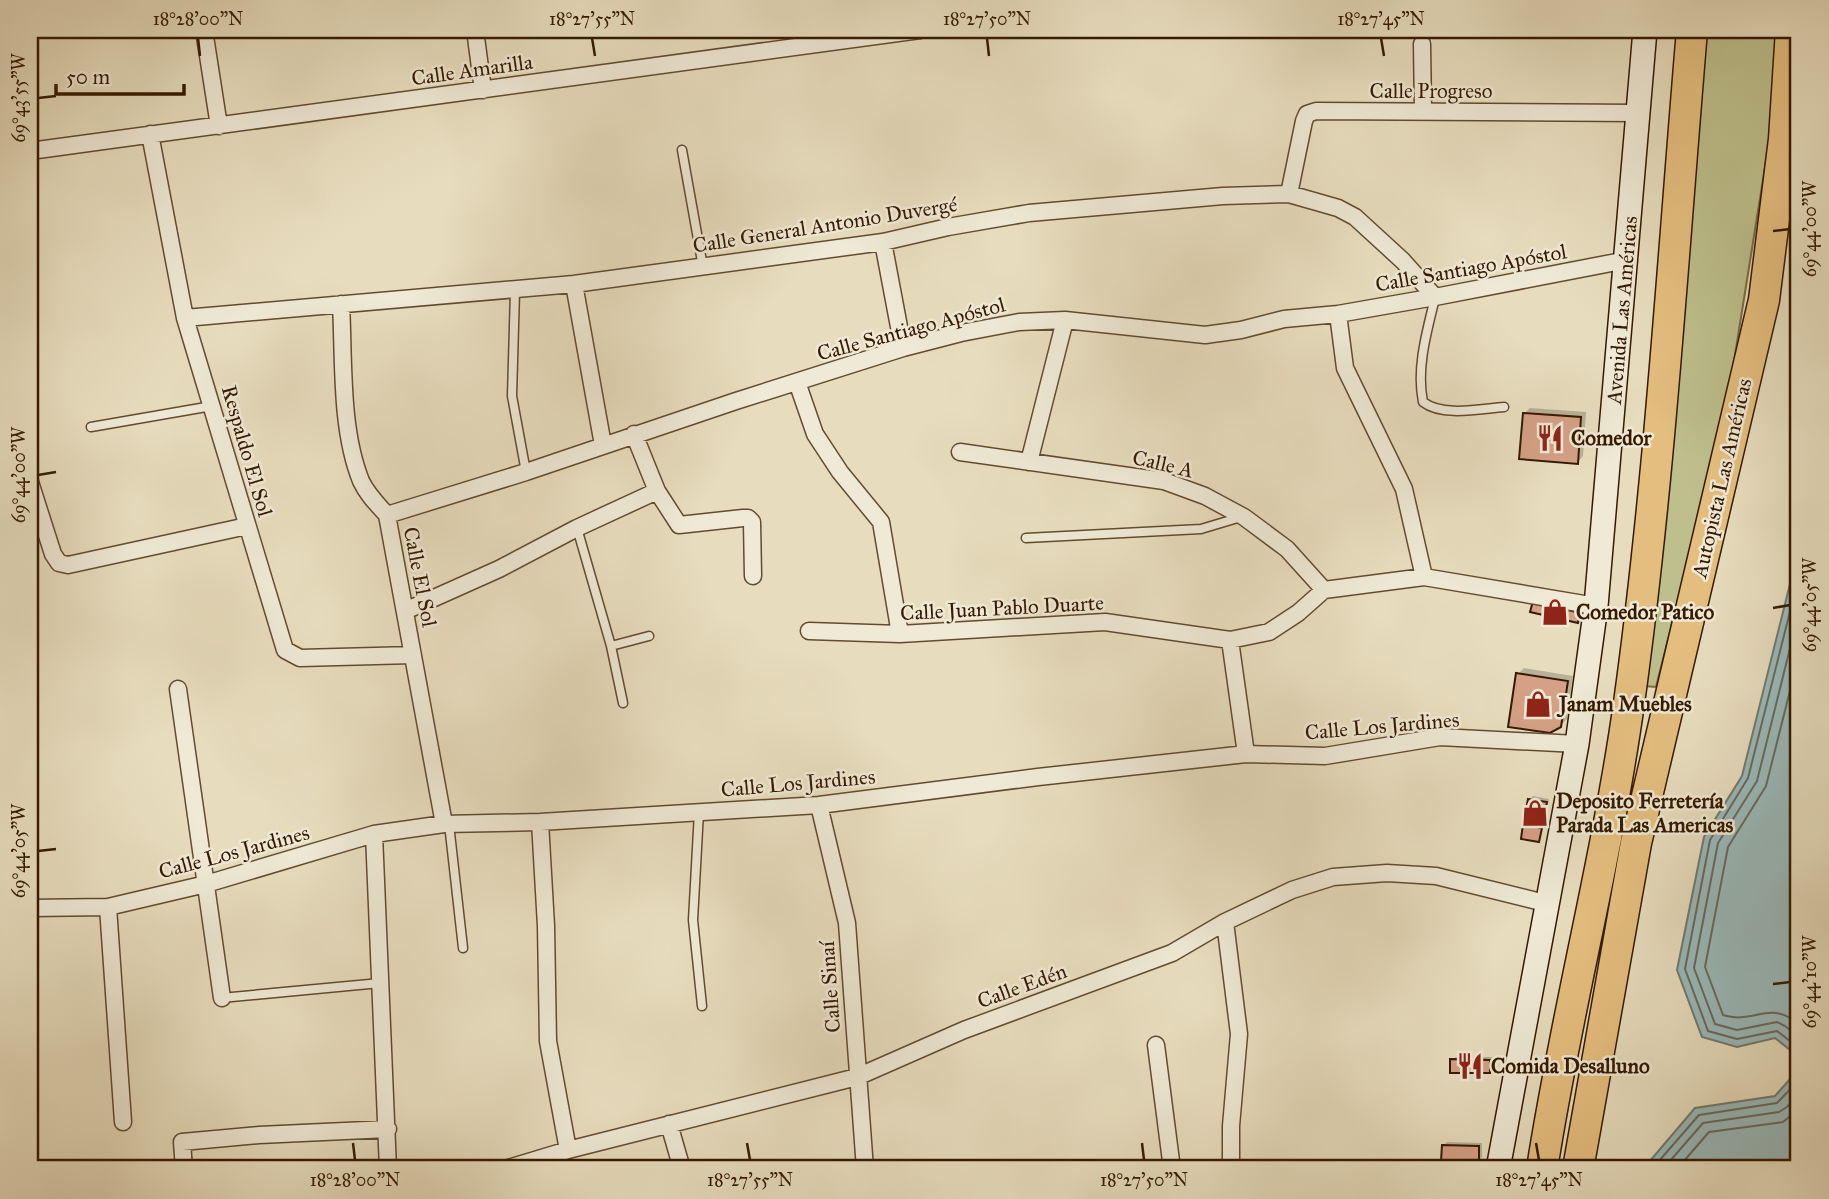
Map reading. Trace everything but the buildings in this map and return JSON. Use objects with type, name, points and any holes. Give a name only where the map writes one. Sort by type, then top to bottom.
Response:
[{"type":"highway","points":[[1542,1169],[1552,1104],[1606,835],[1628,708],[1646,576],[1692,30]]},
{"type":"highway","name":"Autopista Las Américas","points":[[1578,1169],[1636,843],[1666,705],[1725,474],[1764,300],[1784,139],[1791,30]]},
{"type":"main road","name":"Avenida Las Américas","points":[[1498,1169],[1577,744],[1596,606],[1645,30]]},
{"type":"street","points":[[204,30],[219,126]]},
{"type":"street","points":[[475,30],[483,90]]},
{"type":"street","name":"Calle Amarilla","points":[[30,151],[920,30]]},
{"type":"street","points":[[1422,44],[1423,111]]},
{"type":"street","name":"Calle Progreso","points":[[1289,194],[1304,121],[1307,114],[1316,111],[1638,113]]},
{"type":"street","name":"Respaldo El Sol","points":[[150,134],[186,318],[285,650],[300,658],[414,655]]},
{"type":"street","name":"Calle General Antonio Duvergé","points":[[186,318],[574,284],[883,242],[1029,213],[1223,196],[1289,194],[1338,208],[1355,217],[1403,261],[1436,297]]},
{"type":"street","points":[[883,242],[904,348]]},
{"type":"street","name":"Calle Santiago Apóstol","points":[[387,515],[904,348],[1018,322],[1065,320],[1205,335],[1241,330],[1284,319],[1338,314],[1436,297],[1627,260]]},
{"type":"street","points":[[574,284],[603,445]]},
{"type":"street","name":"Calle El Sol","points":[[341,304],[348,429],[354,459],[362,482],[373,500],[387,515],[446,824]]},
{"type":"street","points":[[1338,314],[1345,368],[1404,489],[1424,577]]},
{"type":"street","points":[[1028,462],[1065,320]]},
{"type":"street","points":[[797,382],[815,434],[840,472],[881,522],[900,634]]},
{"type":"street","points":[[634,434],[657,491],[679,525],[748,518],[752,522],[753,576]]},
{"type":"street","name":"Calle A","points":[[960,452],[1164,481],[1205,496],[1244,517],[1287,549],[1324,590]]},
{"type":"street","points":[[31,488],[53,554],[60,564],[68,565],[247,526]]},
{"type":"street","points":[[405,611],[499,569],[577,528],[657,491]]},
{"type":"street","points":[[1324,590],[1424,577],[1596,606]]},
{"type":"street","name":"Calle Juan Pablo Duarte","points":[[809,631],[900,634],[1105,622],[1230,640],[1269,632],[1298,613],[1324,590]]},
{"type":"street","points":[[1230,640],[1246,754]]},
{"type":"street","points":[[178,689],[206,884],[218,998]]},
{"type":"street","name":"Calle Los Jardines","points":[[30,908],[108,907],[206,884],[374,834],[446,824],[540,822],[820,805],[1246,754],[1325,756],[1440,737],[1577,744]]},
{"type":"street","name":"Calle Sinaí","points":[[820,805],[847,923],[865,1169]]},
{"type":"street","points":[[540,822],[546,926],[548,1041],[568,1150]]},
{"type":"street","points":[[374,834],[388,1169]]},
{"type":"street","name":"Calle Edén","points":[[505,1169],[568,1150],[857,1077],[964,1030],[1172,953],[1225,922],[1292,890],[1333,877],[1387,873],[1436,876],[1549,904]]},
{"type":"street","points":[[108,907],[123,1122]]},
{"type":"street","points":[[1225,922],[1238,1034],[1231,1126],[1231,1169]]},
{"type":"street","points":[[1156,1045],[1172,1169]]},
{"type":"street","points":[[669,1124],[682,1169]]},
{"type":"street","points":[[184,1169],[182,1142],[258,1135],[388,1129]]},
{"type":"lane","points":[[682,150],[703,267]]},
{"type":"lane","points":[[515,291],[512,396],[526,472]]},
{"type":"lane","points":[[1436,297],[1427,332],[1419,386],[1423,402],[1430,408],[1445,410],[1504,407]]},
{"type":"lane","points":[[91,427],[213,406]]},
{"type":"lane","points":[[1026,538],[1201,529],[1244,517]]},
{"type":"lane","points":[[577,528],[611,646],[622,703]]},
{"type":"lane","points":[[611,646],[649,636]]},
{"type":"lane","points":[[699,812],[693,920],[702,1006]]},
{"type":"lane","points":[[446,824],[463,948]]},
{"type":"lane","points":[[218,998],[380,983]]},
{"type":"green space","points":[[1703,30],[1777,30],[1774,111],[1727,405],[1656,687],[1645,686]]},
{"type":"water","points":[[1799,564],[1799,1057],[1775,1038],[1737,1047],[1702,1037],[1677,970],[1704,837],[1742,776],[1793,572]]},
{"type":"water","points":[[1799,1069],[1799,1169],[1643,1169],[1695,1108],[1775,1096]]},
{"type":"place","name":"Comedor","points":[[1550,438]]},
{"type":"place","name":"Comedor Patico","points":[[1555,612]]},
{"type":"place","name":"Janam Muebles","points":[[1538,704]]},
{"type":"place","name":"Deposito Ferretería Parada Las Americas","points":[[1535,813]]},
{"type":"place","name":"Comida Desalluno","points":[[1470,1066]]}]
